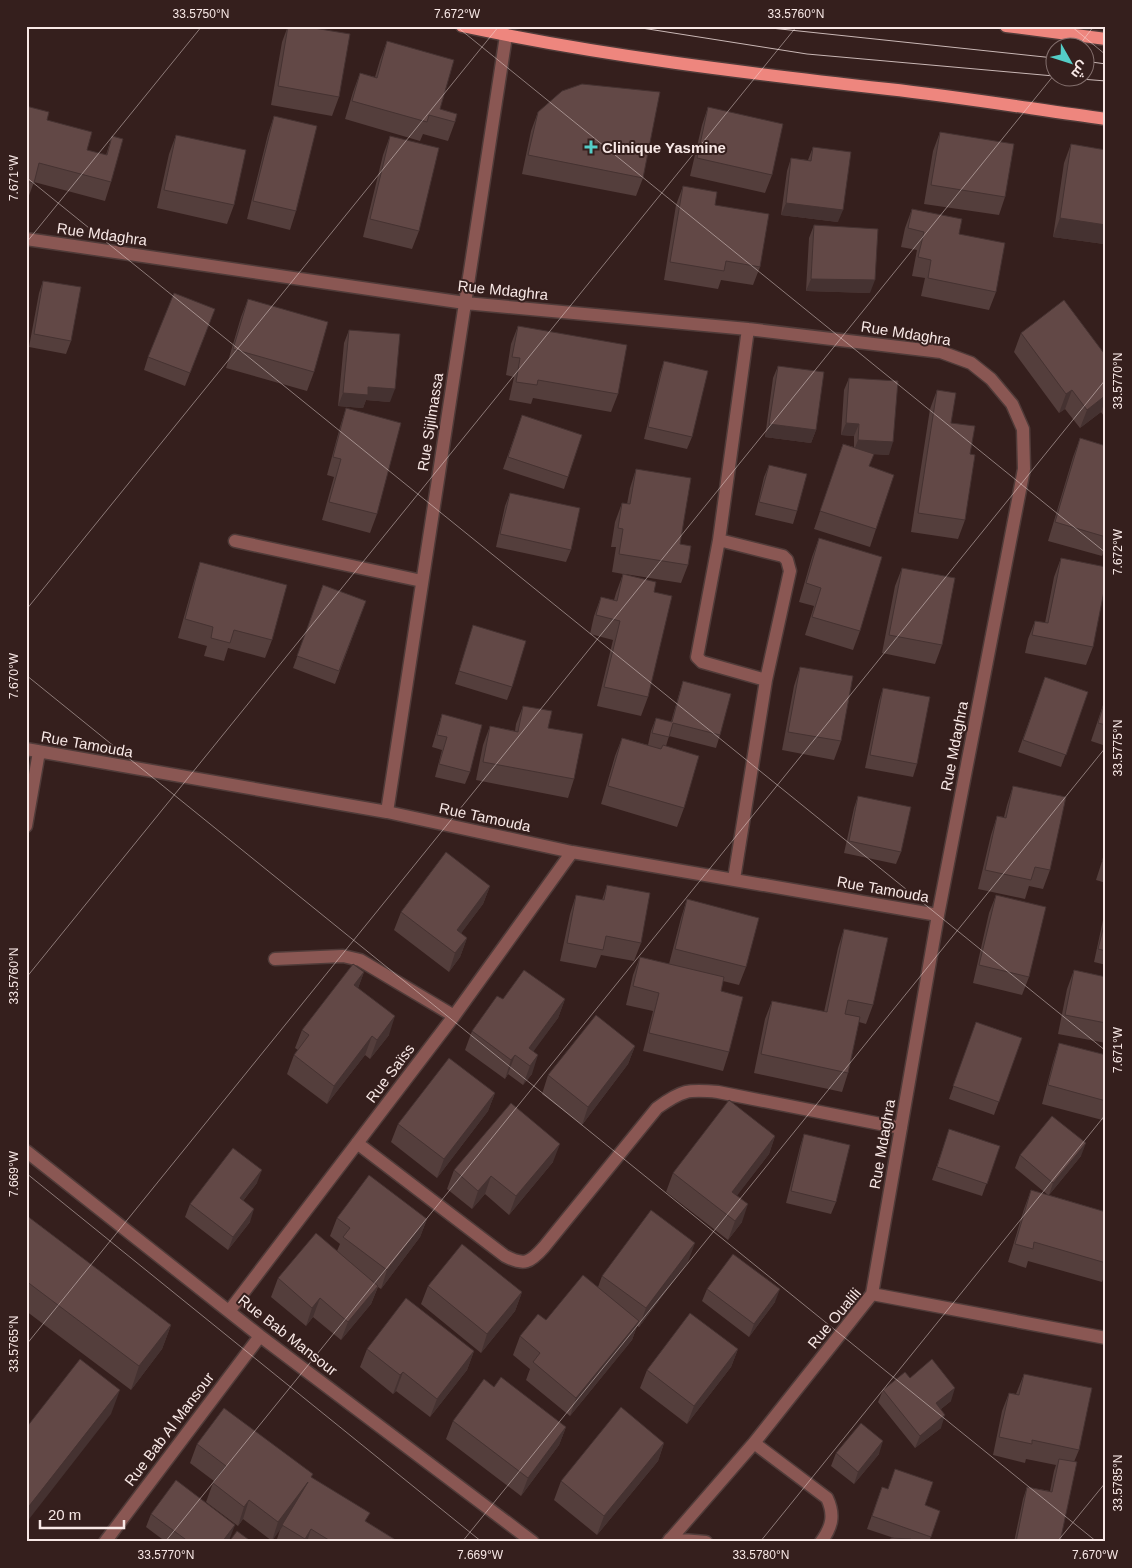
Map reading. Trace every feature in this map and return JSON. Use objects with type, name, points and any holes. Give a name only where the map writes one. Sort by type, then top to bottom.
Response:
[{"type":"main road","points":[[462,26],[506,36],[700,67],[890,89],[1106,119]]},
{"type":"main road","points":[[1006,26],[1079,31],[1106,39]]},
{"type":"street","name":"Rue Sijilmassa","points":[[387,812],[506,36]]},
{"type":"street","name":"Rue Mdaghra","points":[[26,239],[465,303],[748,329],[941,352],[971,363],[991,379],[1012,404],[1023,429],[1024,469],[938,915],[872,1294]]},
{"type":"street","points":[[748,329],[719,540],[697,659],[766,680]]},
{"type":"street","points":[[719,540],[783,556],[789,564],[790,571],[766,680],[734,879]]},
{"type":"street","points":[[235,541],[422,581]]},
{"type":"street","points":[[26,826],[33,751]]},
{"type":"street","name":"Rue Tamouda","points":[[33,751],[387,812],[572,852],[938,915]]},
{"type":"street","name":"Rue Saïss","points":[[230,1310],[454,1016],[572,852]]},
{"type":"street","points":[[275,959],[343,956],[360,960],[454,1016]]},
{"type":"street","points":[[358,1143],[505,1256],[515,1261],[525,1262],[533,1259],[544,1247],[657,1108],[677,1094],[696,1090],[718,1092],[901,1128]]},
{"type":"street","name":"Rue Bab Mansour","points":[[26,1151],[230,1310],[260,1336],[533,1542]]},
{"type":"street","name":"Rue Oualili","points":[[669,1541],[754,1443],[872,1294],[1106,1338]]},
{"type":"street","name":"Rue Bab Al Mansour","points":[[107,1541],[260,1336]]},
{"type":"street","points":[[754,1443],[827,1498],[832,1508],[832,1525],[821,1542]]},
{"type":"street","points":[[669,1541],[706,1542]]},
{"type":"building","points":[[288,26],[302,26],[350,34],[339,97],[278,86]]},
{"type":"building","points":[[387,41],[454,60],[440,109],[457,114],[455,122],[429,115],[427,122],[352,101],[360,73],[377,78]]},
{"type":"building","points":[[582,84],[660,92],[643,178],[528,155],[538,112],[562,91]]},
{"type":"building","points":[[26,106],[49,112],[47,120],[92,132],[87,150],[107,155],[112,136],[123,139],[111,182],[39,163],[34,183],[26,181]]},
{"type":"building","points":[[708,107],[783,124],[772,175],[697,158]]},
{"type":"building","points":[[274,116],[317,126],[296,211],[253,201]]},
{"type":"building","points":[[940,132],[1014,144],[1005,197],[931,185]]},
{"type":"building","points":[[176,135],[246,150],[234,205],[164,190]]},
{"type":"building","points":[[390,136],[439,148],[419,231],[370,219]]},
{"type":"building","points":[[1071,144],[1106,150],[1106,225],[1060,218]]},
{"type":"building","points":[[813,147],[851,152],[843,210],[786,203],[791,158],[811,161]]},
{"type":"building","points":[[683,186],[717,192],[715,205],[769,214],[760,267],[726,261],[724,271],[670,262]]},
{"type":"building","points":[[912,209],[962,219],[959,234],[1005,243],[996,292],[928,278],[931,260],[918,257],[924,232],[908,228]]},
{"type":"building","points":[[814,225],[878,229],[875,280],[811,279]]},
{"type":"building","points":[[43,281],[81,287],[71,341],[34,334]]},
{"type":"building","points":[[174,293],[215,309],[190,373],[148,357]]},
{"type":"building","points":[[248,299],[328,322],[314,372],[233,349]]},
{"type":"building","points":[[1064,300],[1106,356],[1106,395],[1087,410],[1072,390],[1066,394],[1021,333]]},
{"type":"building","points":[[518,326],[627,345],[618,394],[538,380],[537,385],[516,382],[520,358],[512,357]]},
{"type":"building","points":[[349,330],[400,334],[395,389],[368,387],[368,395],[343,393]]},
{"type":"building","points":[[664,361],[708,371],[692,437],[648,427]]},
{"type":"building","points":[[778,366],[824,372],[816,430],[769,424]]},
{"type":"building","points":[[849,378],[898,381],[893,442],[858,440],[859,424],[846,423]]},
{"type":"building","points":[[937,390],[956,393],[951,423],[975,426],[970,454],[975,455],[965,520],[918,513]]},
{"type":"building","points":[[346,408],[401,423],[377,514],[329,502],[341,459],[333,457]]},
{"type":"building","points":[[522,415],[582,435],[568,477],[508,457]]},
{"type":"building","points":[[1080,438],[1106,446],[1106,537],[1055,522]]},
{"type":"building","points":[[843,444],[874,454],[869,466],[894,475],[876,529],[820,511]]},
{"type":"building","points":[[769,465],[807,474],[797,511],[759,502]]},
{"type":"building","points":[[636,469],[691,478],[680,544],[691,546],[688,565],[619,554],[623,529],[618,528],[622,503],[630,504]]},
{"type":"building","points":[[510,493],[580,508],[571,550],[500,534]]},
{"type":"building","points":[[819,538],[882,557],[860,631],[812,617],[821,588],[806,583]]},
{"type":"building","points":[[1061,558],[1106,567],[1106,581],[1093,647],[1032,635],[1035,621],[1048,623]]},
{"type":"building","points":[[200,562],[287,585],[272,640],[234,630],[230,643],[211,638],[213,627],[185,619]]},
{"type":"building","points":[[902,568],[955,578],[942,645],[889,635]]},
{"type":"building","points":[[623,574],[656,582],[654,592],[672,596],[648,697],[604,687],[620,621],[596,615],[601,597],[617,601]]},
{"type":"building","points":[[323,585],[366,601],[339,671],[297,656]]},
{"type":"building","points":[[473,625],[526,641],[512,687],[459,671]]},
{"type":"building","points":[[800,667],[853,676],[841,741],[788,732]]},
{"type":"building","points":[[1045,677],[1088,692],[1066,755],[1023,740]]},
{"type":"building","points":[[683,681],[731,694],[720,735],[673,723],[669,737],[652,733],[656,718],[672,722]]},
{"type":"building","points":[[883,688],[930,697],[917,764],[870,755]]},
{"type":"building","points":[[1106,697],[1106,725],[1098,723]]},
{"type":"building","points":[[523,706],[552,711],[548,728],[583,734],[574,779],[483,762],[490,726],[518,732]]},
{"type":"building","points":[[442,714],[482,725],[470,772],[439,764],[447,737],[437,735]]},
{"type":"building","points":[[622,738],[661,749],[663,745],[699,756],[684,808],[608,786]]},
{"type":"building","points":[[1013,786],[1066,797],[1050,870],[1035,867],[1031,880],[985,870],[997,816],[1006,818]]},
{"type":"building","points":[[858,796],[911,807],[901,852],[849,841]]},
{"type":"building","points":[[1106,851],[1106,862],[1102,861]]},
{"type":"building","points":[[446,852],[490,886],[457,930],[467,938],[455,953],[401,912]]},
{"type":"building","points":[[607,885],[650,893],[641,943],[606,936],[603,950],[567,943],[576,895],[604,900]]},
{"type":"building","points":[[996,895],[1046,907],[1029,977],[979,965]]},
{"type":"building","points":[[687,899],[759,918],[746,967],[675,949]]},
{"type":"building","points":[[1106,917],[1106,951],[1098,949]]},
{"type":"building","points":[[844,929],[888,938],[873,1005],[848,1000],[845,1014],[860,1017],[848,1073],[761,1054],[772,1001],[827,1012]]},
{"type":"building","points":[[640,957],[724,977],[721,991],[743,997],[729,1052],[649,1033],[659,993],[633,986]]},
{"type":"building","points":[[353,964],[364,972],[354,985],[395,1016],[377,1040],[372,1036],[334,1086],[294,1055],[309,1035],[302,1030]]},
{"type":"building","points":[[524,970],[565,999],[529,1048],[538,1055],[530,1066],[515,1055],[511,1060],[472,1031],[497,996],[503,999]]},
{"type":"building","points":[[1074,970],[1106,977],[1106,1023],[1065,1015]]},
{"type":"building","points":[[596,1015],[635,1046],[588,1107],[548,1075]]},
{"type":"building","points":[[976,1022],[1022,1038],[999,1102],[953,1086]]},
{"type":"building","points":[[1059,1043],[1106,1055],[1106,1101],[1048,1085]]},
{"type":"building","points":[[449,1058],[495,1093],[444,1159],[398,1124]]},
{"type":"building","points":[[729,1100],[775,1136],[732,1192],[748,1204],[735,1221],[673,1173]]},
{"type":"building","points":[[511,1103],[560,1144],[516,1196],[491,1176],[478,1191],[454,1170]]},
{"type":"building","points":[[1052,1116],[1086,1143],[1053,1183],[1020,1155]]},
{"type":"building","points":[[949,1129],[1000,1146],[987,1184],[937,1167]]},
{"type":"building","points":[[804,1134],[850,1145],[836,1202],[791,1191]]},
{"type":"building","points":[[233,1148],[262,1170],[240,1198],[254,1209],[233,1237],[190,1204]]},
{"type":"building","points":[[369,1175],[427,1219],[387,1270],[343,1237],[350,1228],[337,1218]]},
{"type":"building","points":[[1031,1190],[1106,1212],[1106,1263],[1034,1242],[1033,1249],[1015,1244]]},
{"type":"building","points":[[651,1210],[695,1243],[646,1308],[602,1276]]},
{"type":"building","points":[[26,1215],[171,1325],[139,1366],[26,1281]]},
{"type":"building","points":[[316,1233],[378,1286],[348,1322],[320,1298],[312,1308],[278,1278]]},
{"type":"building","points":[[462,1244],[522,1292],[487,1334],[428,1286]]},
{"type":"building","points":[[733,1254],[780,1289],[754,1324],[707,1289]]},
{"type":"building","points":[[583,1275],[639,1321],[576,1398],[533,1362],[540,1353],[520,1336],[538,1314],[546,1320]]},
{"type":"building","points":[[406,1298],[474,1351],[437,1399],[403,1372],[400,1375],[367,1349]]},
{"type":"building","points":[[690,1313],[738,1349],[694,1406],[647,1370]]},
{"type":"building","points":[[80,1359],[120,1390],[26,1510],[26,1428]]},
{"type":"building","points":[[932,1359],[955,1388],[936,1403],[945,1415],[920,1436],[883,1390],[905,1372],[910,1378]]},
{"type":"building","points":[[1024,1374],[1092,1388],[1079,1450],[1032,1440],[1032,1444],[999,1437],[1009,1393],[1019,1395]]},
{"type":"building","points":[[501,1377],[566,1427],[528,1478],[453,1421],[484,1379],[494,1387]]},
{"type":"building","points":[[621,1407],[664,1443],[604,1516],[561,1481]]},
{"type":"building","points":[[224,1408],[313,1474],[311,1477],[370,1513],[365,1521],[399,1542],[332,1542],[311,1529],[305,1539],[282,1525],[308,1482],[278,1522],[249,1500],[244,1507],[213,1483],[226,1466],[197,1444]]},
{"type":"building","points":[[861,1423],[883,1441],[858,1472],[836,1453]]},
{"type":"building","points":[[1059,1459],[1077,1462],[1060,1542],[1016,1542],[1027,1487],[1052,1492]]},
{"type":"building","points":[[895,1469],[933,1482],[925,1505],[940,1511],[931,1537],[872,1516],[882,1487],[888,1489]]},
{"type":"building","points":[[176,1480],[235,1525],[222,1542],[189,1542],[151,1514]]},
{"type":"building","points":[[237,1531],[252,1542],[229,1542]]},
{"type":"building","points":[[891,1538],[911,1539],[911,1542],[891,1542]]},
{"type":"tram line","points":[[629,26],[807,54],[1044,75]]},
{"type":"tram line","points":[[752,26],[1044,57]]},
{"type":"tram line","points":[[1094,62],[1106,64]]},
{"type":"tram line","points":[[1094,80],[1106,81]]},
{"type":"place","name":"Clinique Yasmine","points":[[591,147]]}]
